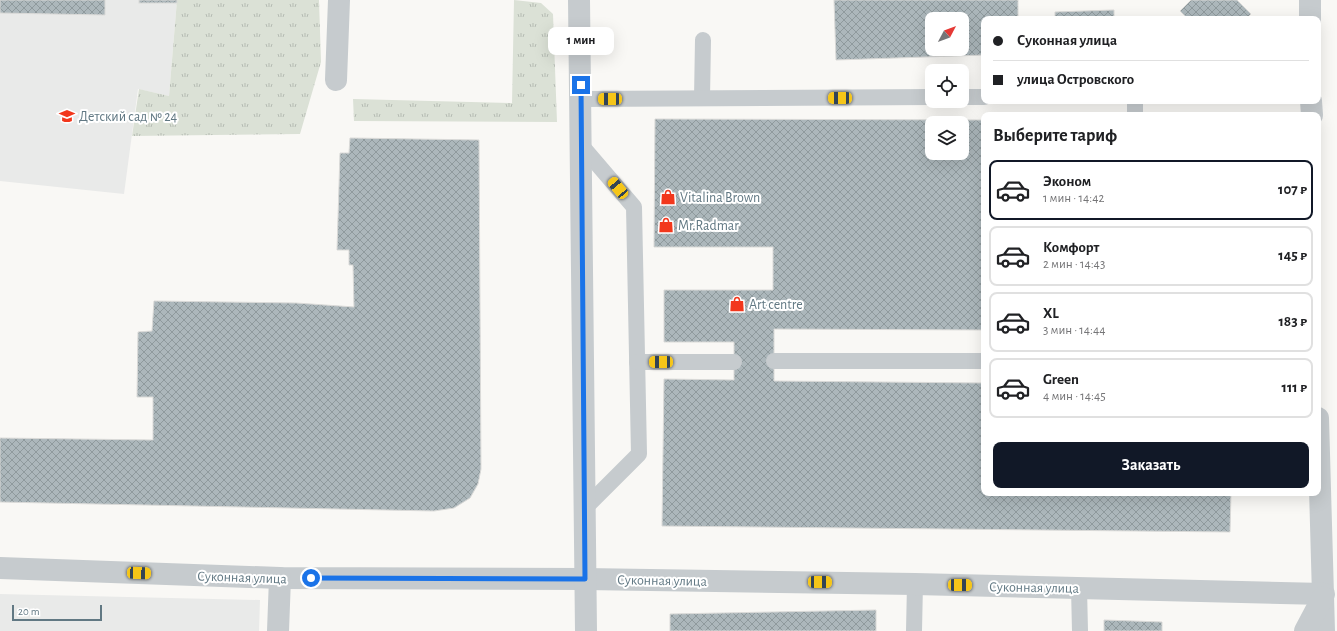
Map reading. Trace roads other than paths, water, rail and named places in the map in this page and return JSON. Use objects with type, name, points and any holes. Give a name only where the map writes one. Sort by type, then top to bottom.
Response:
[{"type":"street","points":[[336,80],[339,0]]},
{"type":"street","points":[[580,0],[586,631]]},
{"type":"street","points":[[1310,0],[1310,16]]},
{"type":"street","points":[[1321,462],[1330,594],[1324,631]]},
{"type":"street","name":"Суконная улица","points":[[0,568],[280,578],[585,579],[915,584],[1330,594]]},
{"type":"street","points":[[278,631],[280,578]]},
{"type":"street","points":[[1305,631],[1330,594]]},
{"type":"lane","points":[[702,40],[702,98]]},
{"type":"lane","points":[[969,97],[981,97]]},
{"type":"lane","points":[[581,99],[925,98]]},
{"type":"lane","points":[[581,145],[634,207],[639,454],[585,508]]},
{"type":"lane","points":[[774,361],[981,361]]},
{"type":"lane","points":[[637,362],[734,362]]},
{"type":"lane","points":[[914,631],[915,584]]},
{"type":"lane","points":[[1079,588],[1080,631]]},
{"type":"place","name":"Детский сад № 24","points":[[67,116]]},
{"type":"place","name":"Vitalina Brown","points":[[668,197]]},
{"type":"place","name":"Mr.Radmar","points":[[666,225]]},
{"type":"place","name":"Art centre","points":[[737,304]]}]
